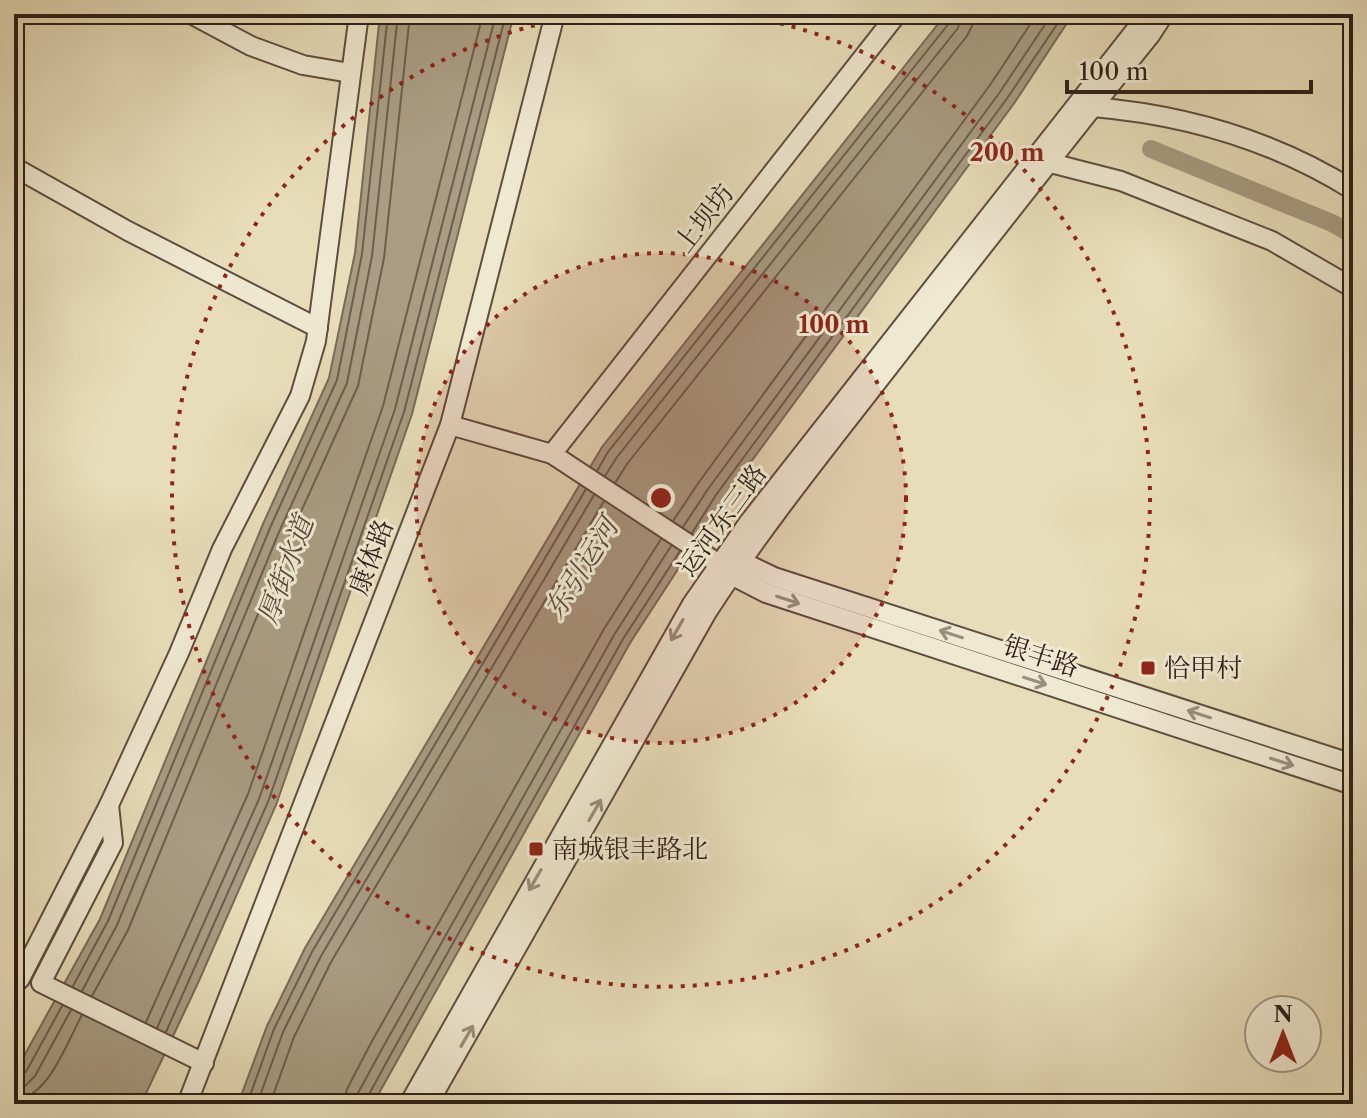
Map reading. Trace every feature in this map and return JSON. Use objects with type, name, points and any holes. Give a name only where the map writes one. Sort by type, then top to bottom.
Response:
[{"type":"street","points":[[191,14],[224,23],[251,46],[303,65],[350,73]]},
{"type":"street","points":[[14,985],[20,979],[109,805],[179,653],[222,549],[300,396],[318,328],[359,14]]},
{"type":"street","name":"康体路","points":[[187,1104],[450,425],[555,14]]},
{"type":"street","name":"上坝坊","points":[[552,454],[897,14]]},
{"type":"street","name":"运河东三路","points":[[428,1104],[707,612],[749,522],[1042,160],[1148,14]]},
{"type":"street","name":"运河东三路","points":[[1042,160],[1093,107],[1164,14]]},
{"type":"street","points":[[1093,107],[1153,113],[1227,130],[1311,165],[1353,190]]},
{"type":"street","points":[[1042,160],[1121,181],[1272,241],[1353,288]]},
{"type":"street","points":[[14,167],[128,231],[318,328]]},
{"type":"street","points":[[450,425],[552,454],[731,566]]},
{"type":"street","name":"运河东三路","points":[[409,1104],[692,604],[731,566]]},
{"type":"street","name":"银丰路","points":[[731,566],[774,577],[1353,764]]},
{"type":"street","name":"银丰路","points":[[731,566],[766,593],[1353,785]]},
{"type":"street","points":[[109,805],[113,843],[41,983],[204,1063]]},
{"type":"water","name":"厚街水道","points":[[380,14],[514,14],[412,414],[276,805],[141,1104],[14,1104],[14,1074],[100,919],[263,524],[329,378],[355,253]]},
{"type":"water","name":"东引运河","points":[[946,14],[1073,14],[1015,102],[723,500],[630,643],[373,1104],[238,1104],[267,1026],[305,948],[602,447]]},
{"type":"waterway","points":[[1151,149],[1332,223],[1353,235]]},
{"type":"place","name":"恰甲村","points":[[1148,668]]},
{"type":"place","name":"南城银丰路北","points":[[536,849]]}]
